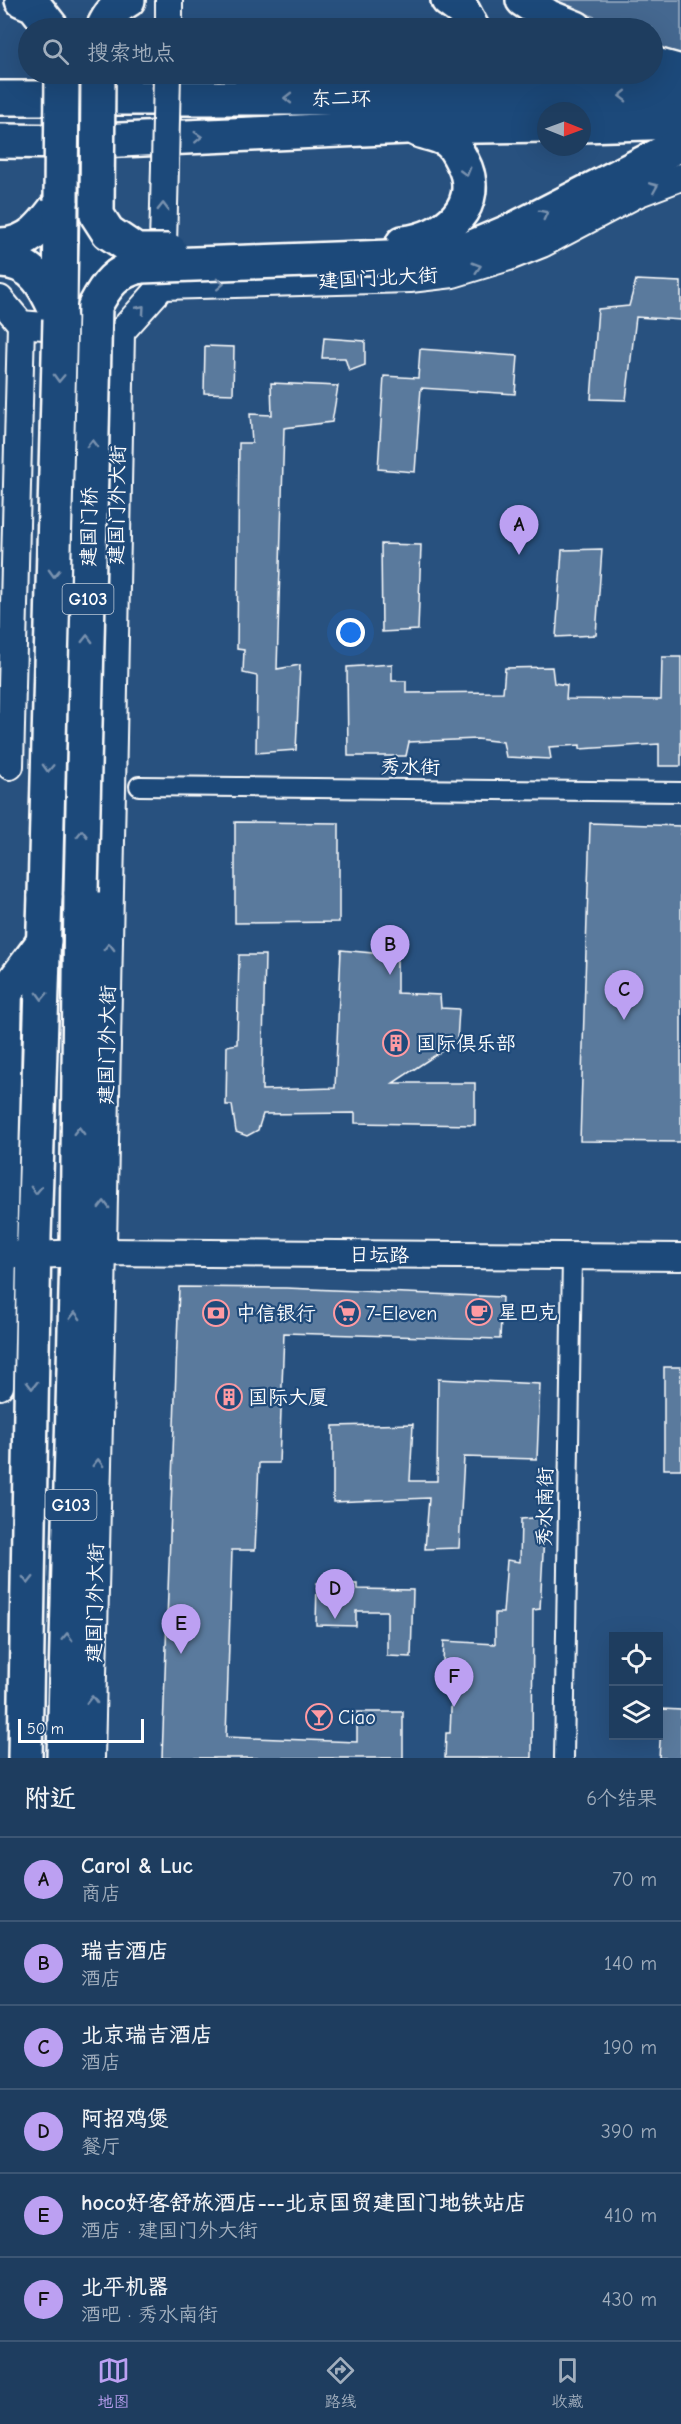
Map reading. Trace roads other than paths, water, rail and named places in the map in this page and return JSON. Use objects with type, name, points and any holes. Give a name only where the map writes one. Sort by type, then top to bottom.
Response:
[{"type":"highway","points":[[22,0],[34,5],[44,18]]},
{"type":"highway","points":[[63,0],[63,18]]},
{"type":"highway","points":[[98,0],[100,18]]},
{"type":"highway","points":[[107,18],[117,6],[128,0]]},
{"type":"highway","points":[[448,0],[463,11],[467,18]]},
{"type":"highway","points":[[523,0],[551,18]]},
{"type":"highway","points":[[663,67],[681,72]]},
{"type":"highway","points":[[0,245],[21,242],[34,234],[61,201],[62,84]]},
{"type":"highway","points":[[98,84],[97,215],[108,232],[136,251],[463,251],[513,230],[681,144]]},
{"type":"highway","points":[[95,306],[112,278],[128,268],[387,251],[427,238],[454,223],[464,207],[469,184],[466,168],[447,140],[409,113],[456,84]]},
{"type":"highway","name":"东二环","points":[[0,141],[77,142],[409,113],[681,95]]},
{"type":"highway","name":"东二环","points":[[0,98],[409,113],[537,124]]},
{"type":"highway","points":[[591,125],[681,122]]},
{"type":"highway","name":"建国门桥","points":[[44,941],[61,201]]},
{"type":"highway","name":"建国门桥","points":[[81,892],[97,215]]},
{"type":"highway","points":[[0,261],[26,267],[42,281],[60,319]]},
{"type":"highway","name":"建国门外大街","points":[[64,1758],[90,1252],[81,892]]},
{"type":"highway","points":[[9,988],[44,941]]},
{"type":"highway","name":"G103","points":[[25,1758],[13,1244],[44,941]]},
{"type":"street","points":[[169,18],[170,0]]},
{"type":"street","points":[[121,344],[162,286],[167,84]]},
{"type":"street","name":"建国门北大街","points":[[162,286],[410,279],[453,274],[542,244],[639,193],[681,177]]},
{"type":"street","points":[[0,299],[21,324],[121,344]]},
{"type":"street","points":[[5,766],[21,324]]},
{"type":"street","points":[[19,356],[45,339],[107,345],[121,344]]},
{"type":"street","name":"建国门外大街","points":[[91,1758],[90,1252],[121,344]]},
{"type":"street","name":"秀水街","points":[[139,786],[681,792]]},
{"type":"street","points":[[0,1386],[13,1244],[9,988]]},
{"type":"street","name":"日坛路","points":[[13,1244],[90,1252],[681,1257]]},
{"type":"street","name":"秀水南街","points":[[564,1758],[572,1257]]},
{"type":"place","name":"Carol & Luc","points":[[519,555]]},
{"type":"place","name":"瑞吉酒店","points":[[390,975]]},
{"type":"place","name":"北京瑞吉酒店","points":[[624,1020]]},
{"type":"place","name":"国际俱乐部","points":[[396,1043]]},
{"type":"place","name":"星巴克","points":[[479,1312]]},
{"type":"place","name":"中信银行","points":[[216,1313]]},
{"type":"place","name":"7-Eleven","points":[[347,1313]]},
{"type":"place","name":"国际大厦","points":[[229,1397]]},
{"type":"place","name":"阿招鸡煲","points":[[335,1619]]},
{"type":"place","name":"hoco好客舒旅酒店---北京国贸建国门地铁站店","points":[[181,1654]]},
{"type":"place","name":"北平机器","points":[[454,1707]]},
{"type":"place","name":"Ciao","points":[[319,1717]]}]
